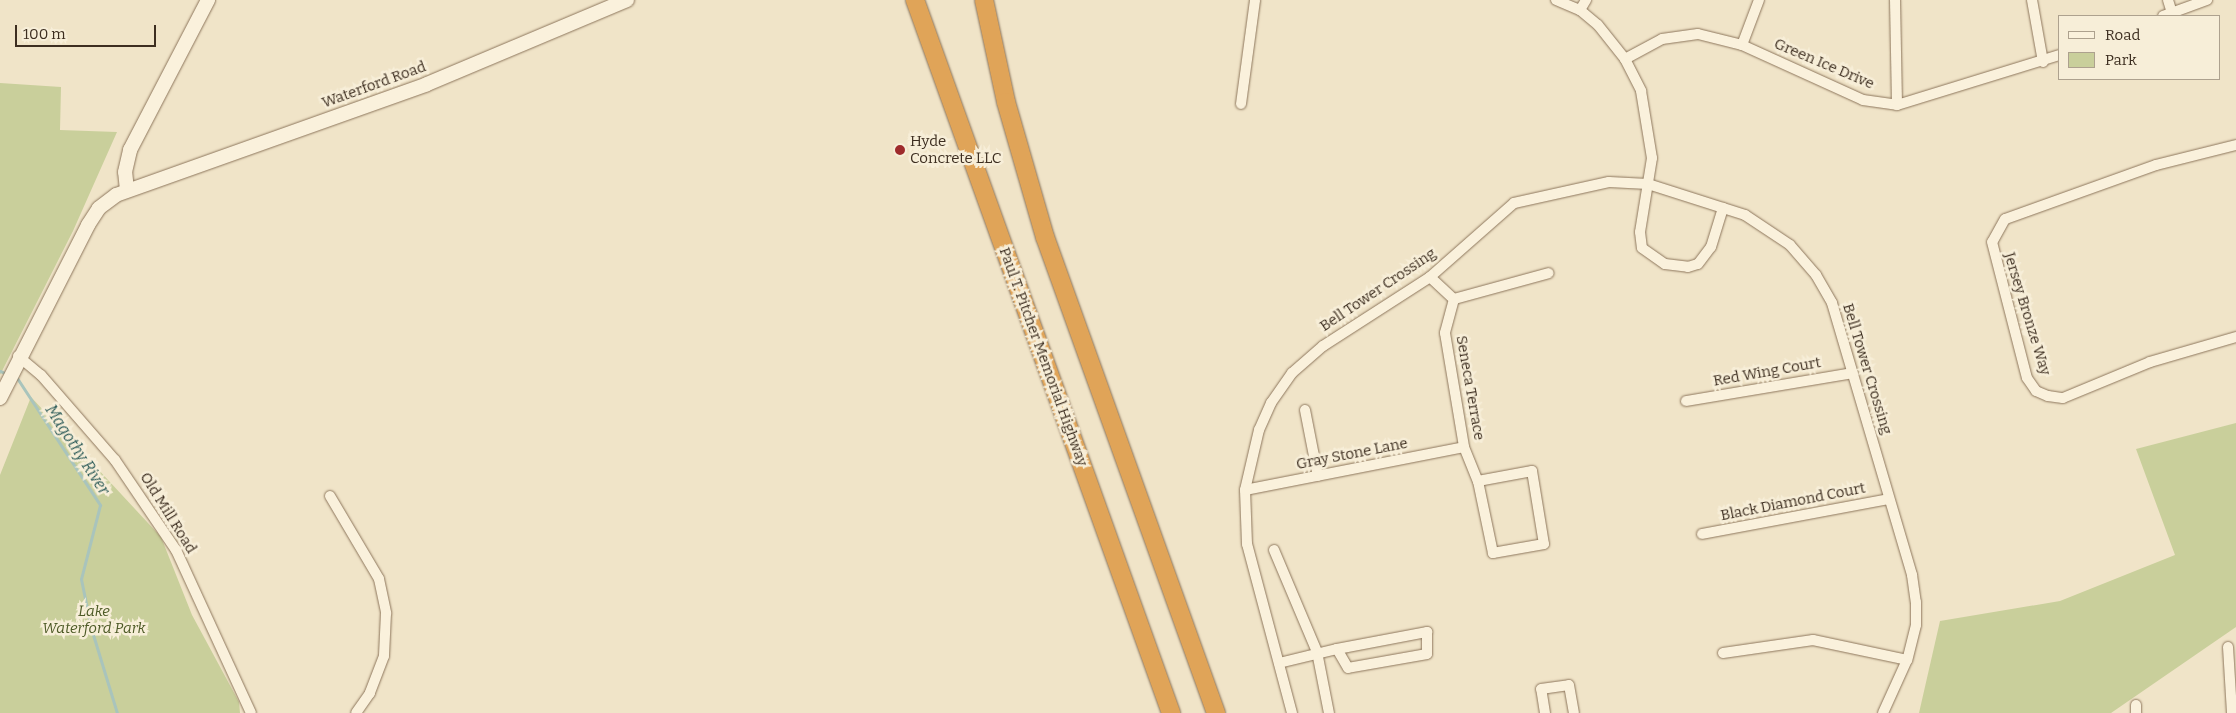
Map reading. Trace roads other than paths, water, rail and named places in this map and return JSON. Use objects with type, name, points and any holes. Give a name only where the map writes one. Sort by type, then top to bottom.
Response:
[{"type":"highway","name":"Paul T. Pitcher Memorial Highway","points":[[915,0],[1171,713]]},
{"type":"highway","points":[[984,0],[1006,102],[1045,237],[1216,713]]},
{"type":"main road","points":[[127,190],[124,172],[130,150],[208,0]]},
{"type":"main road","name":"Waterford Road","points":[[0,398],[18,356],[88,224],[99,208],[127,190],[427,84],[627,0]]},
{"type":"street","points":[[1241,104],[1254,0]]},
{"type":"street","points":[[1556,0],[1580,10],[1626,60],[1641,91],[1650,128],[1648,184],[1640,232],[1642,248],[1665,264],[1688,268],[1698,264],[1711,247],[1722,208]]},
{"type":"street","points":[[1580,10],[1586,0]]},
{"type":"street","points":[[1742,45],[1759,0]]},
{"type":"street","points":[[1895,0],[1897,105]]},
{"type":"street","points":[[2032,0],[2043,62]]},
{"type":"street","points":[[2168,0],[2167,15],[2207,0]]},
{"type":"street","name":"Green Ice Drive","points":[[1626,60],[1662,39],[1692,35],[1742,45],[1847,94],[1897,105],[2043,62],[2058,56]]},
{"type":"street","name":"Jersey Bronze Way","points":[[2236,145],[2156,165],[2012,216],[1996,230],[1992,242],[2027,378],[2036,391],[2048,396],[2064,398],[2150,362],[2236,337]]},
{"type":"street","name":"Bell Tower Crossing","points":[[1292,713],[1246,544],[1245,490],[1259,430],[1271,403],[1292,373],[1323,346],[1430,276],[1514,202],[1610,182],[1648,184],[1745,215],[1776,235],[1816,276],[1840,326],[1916,602],[1916,625],[1907,660],[1883,713]]},
{"type":"street","points":[[1430,276],[1454,299],[1549,273]]},
{"type":"street","name":"Seneca Terrace","points":[[1454,299],[1445,333],[1464,447],[1478,481],[1493,553],[1544,544],[1532,471],[1478,481]]},
{"type":"street","name":"Old Mill Road","points":[[18,356],[40,375],[116,460],[176,550],[251,713]]},
{"type":"street","name":"Red Wing Court","points":[[1686,401],[1853,373]]},
{"type":"street","points":[[1305,410],[1318,476]]},
{"type":"street","name":"Gray Stone Lane","points":[[1245,490],[1464,447]]},
{"type":"street","points":[[330,496],[379,579],[386,613],[384,656],[370,693],[356,713]]},
{"type":"street","name":"Black Diamond Court","points":[[1702,534],[1889,499]]},
{"type":"street","points":[[1274,550],[1317,652],[1329,713]]},
{"type":"street","points":[[1279,663],[1317,652],[1426,632],[1427,654],[1348,668],[1337,649]]},
{"type":"street","points":[[1723,653],[1813,640],[1907,660]]},
{"type":"street","points":[[2228,647],[2232,713]]},
{"type":"street","points":[[1544,713],[1541,689],[1569,685],[1574,713]]},
{"type":"waterway","name":"Magothy River","points":[[0,371],[5,373]]},
{"type":"waterway","name":"Magothy River","points":[[17,378],[100,505],[81,579],[91,628],[117,713]]},
{"type":"place","name":"Hyde Concrete LLC","points":[[900,150]]},
{"type":"park label","name":"Lake Waterford Park","points":[[94,620]]}]
